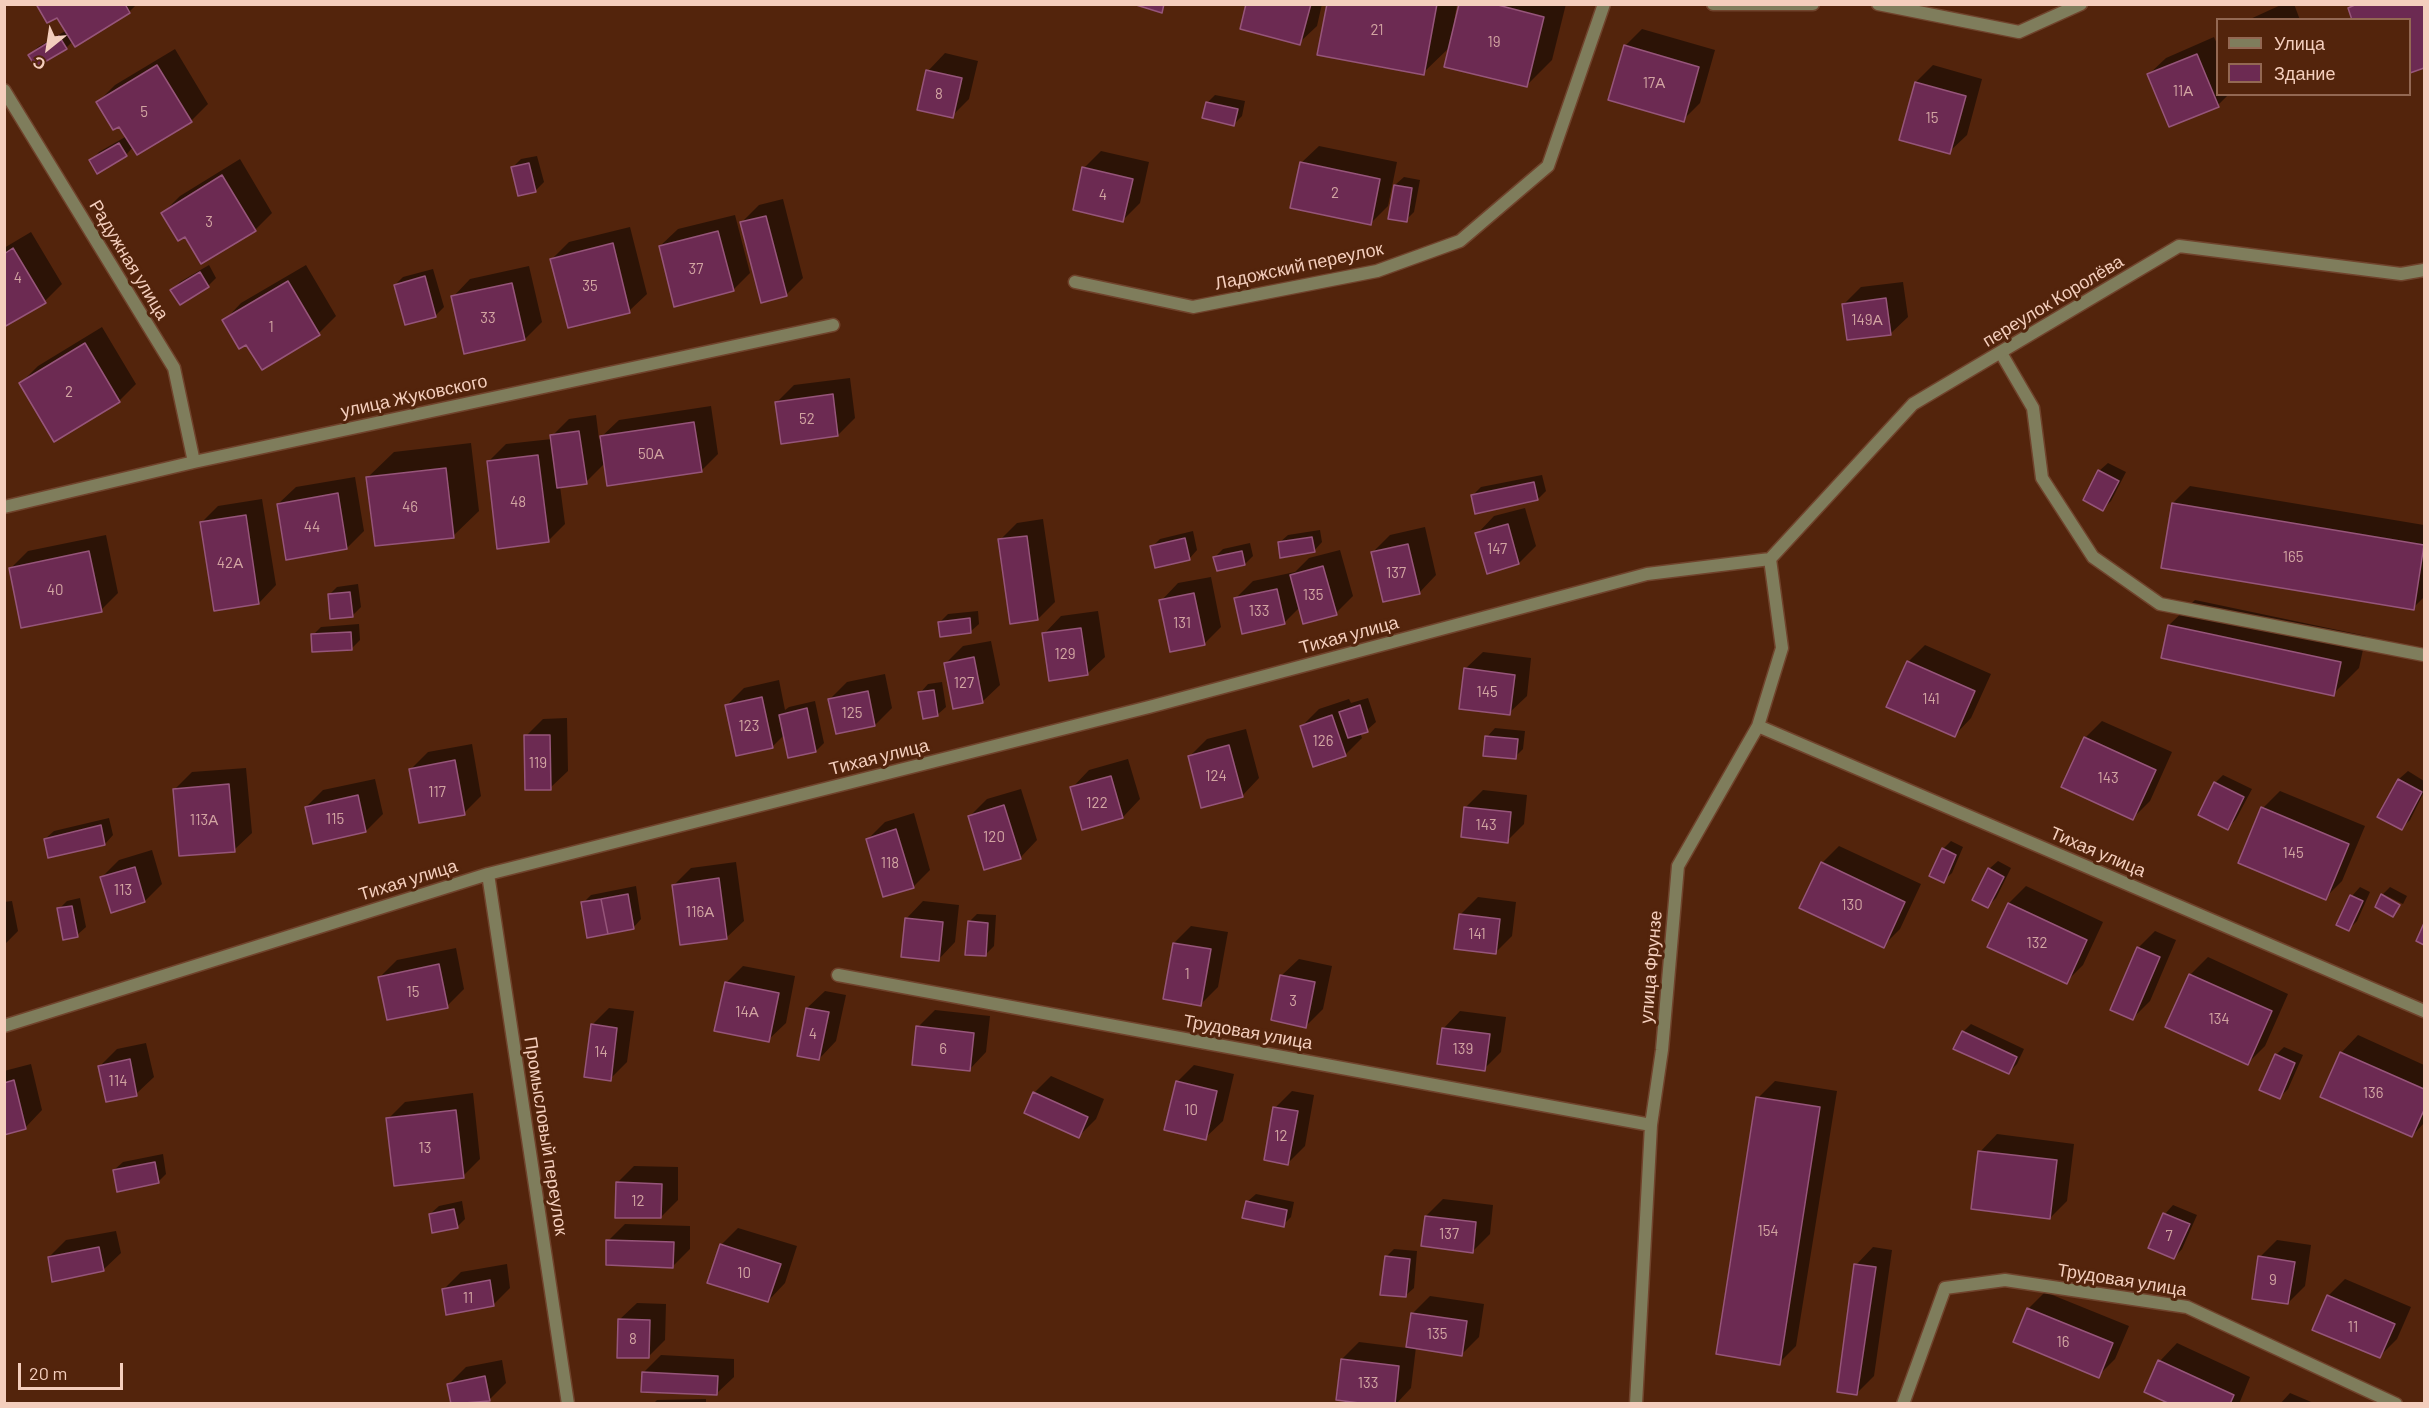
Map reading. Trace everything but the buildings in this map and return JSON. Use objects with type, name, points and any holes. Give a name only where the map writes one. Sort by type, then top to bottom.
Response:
[{"type":"street","name":"Ладожский переулок","points":[[1075,282],[1193,306],[1377,271],[1460,241],[1548,166],[1604,4]]},
{"type":"street","points":[[1713,4],[1814,4]]},
{"type":"street","points":[[1878,4],[2019,32],[2081,4]]},
{"type":"street","name":"Радужная улица","points":[[4,90],[174,368],[194,462]]},
{"type":"street","name":"переулок Королёва","points":[[1770,559],[1913,404],[2179,246],[2401,274],[2424,270]]},
{"type":"street","name":"улица Жуковского","points":[[4,507],[194,462],[833,325]]},
{"type":"street","points":[[2001,353],[2033,408],[2042,478],[2093,557],[2160,604],[2424,656]]},
{"type":"street","name":"улица Фрунзе","points":[[1636,1404],[1652,1125],[1662,1050],[1678,866],[1758,726],[1782,648],[1770,559]]},
{"type":"street","name":"Тихая улица","points":[[4,1026],[488,874],[1149,707],[1647,574],[1770,559]]},
{"type":"street","name":"Тихая улица","points":[[1758,726],[2424,1011]]},
{"type":"street","name":"Промысловый переулок","points":[[488,874],[568,1404]]},
{"type":"street","name":"Трудовая улица","points":[[838,975],[1652,1125]]},
{"type":"street","name":"Трудовая улица","points":[[1903,1404],[1945,1288],[2004,1280],[2187,1307],[2396,1404]]}]
